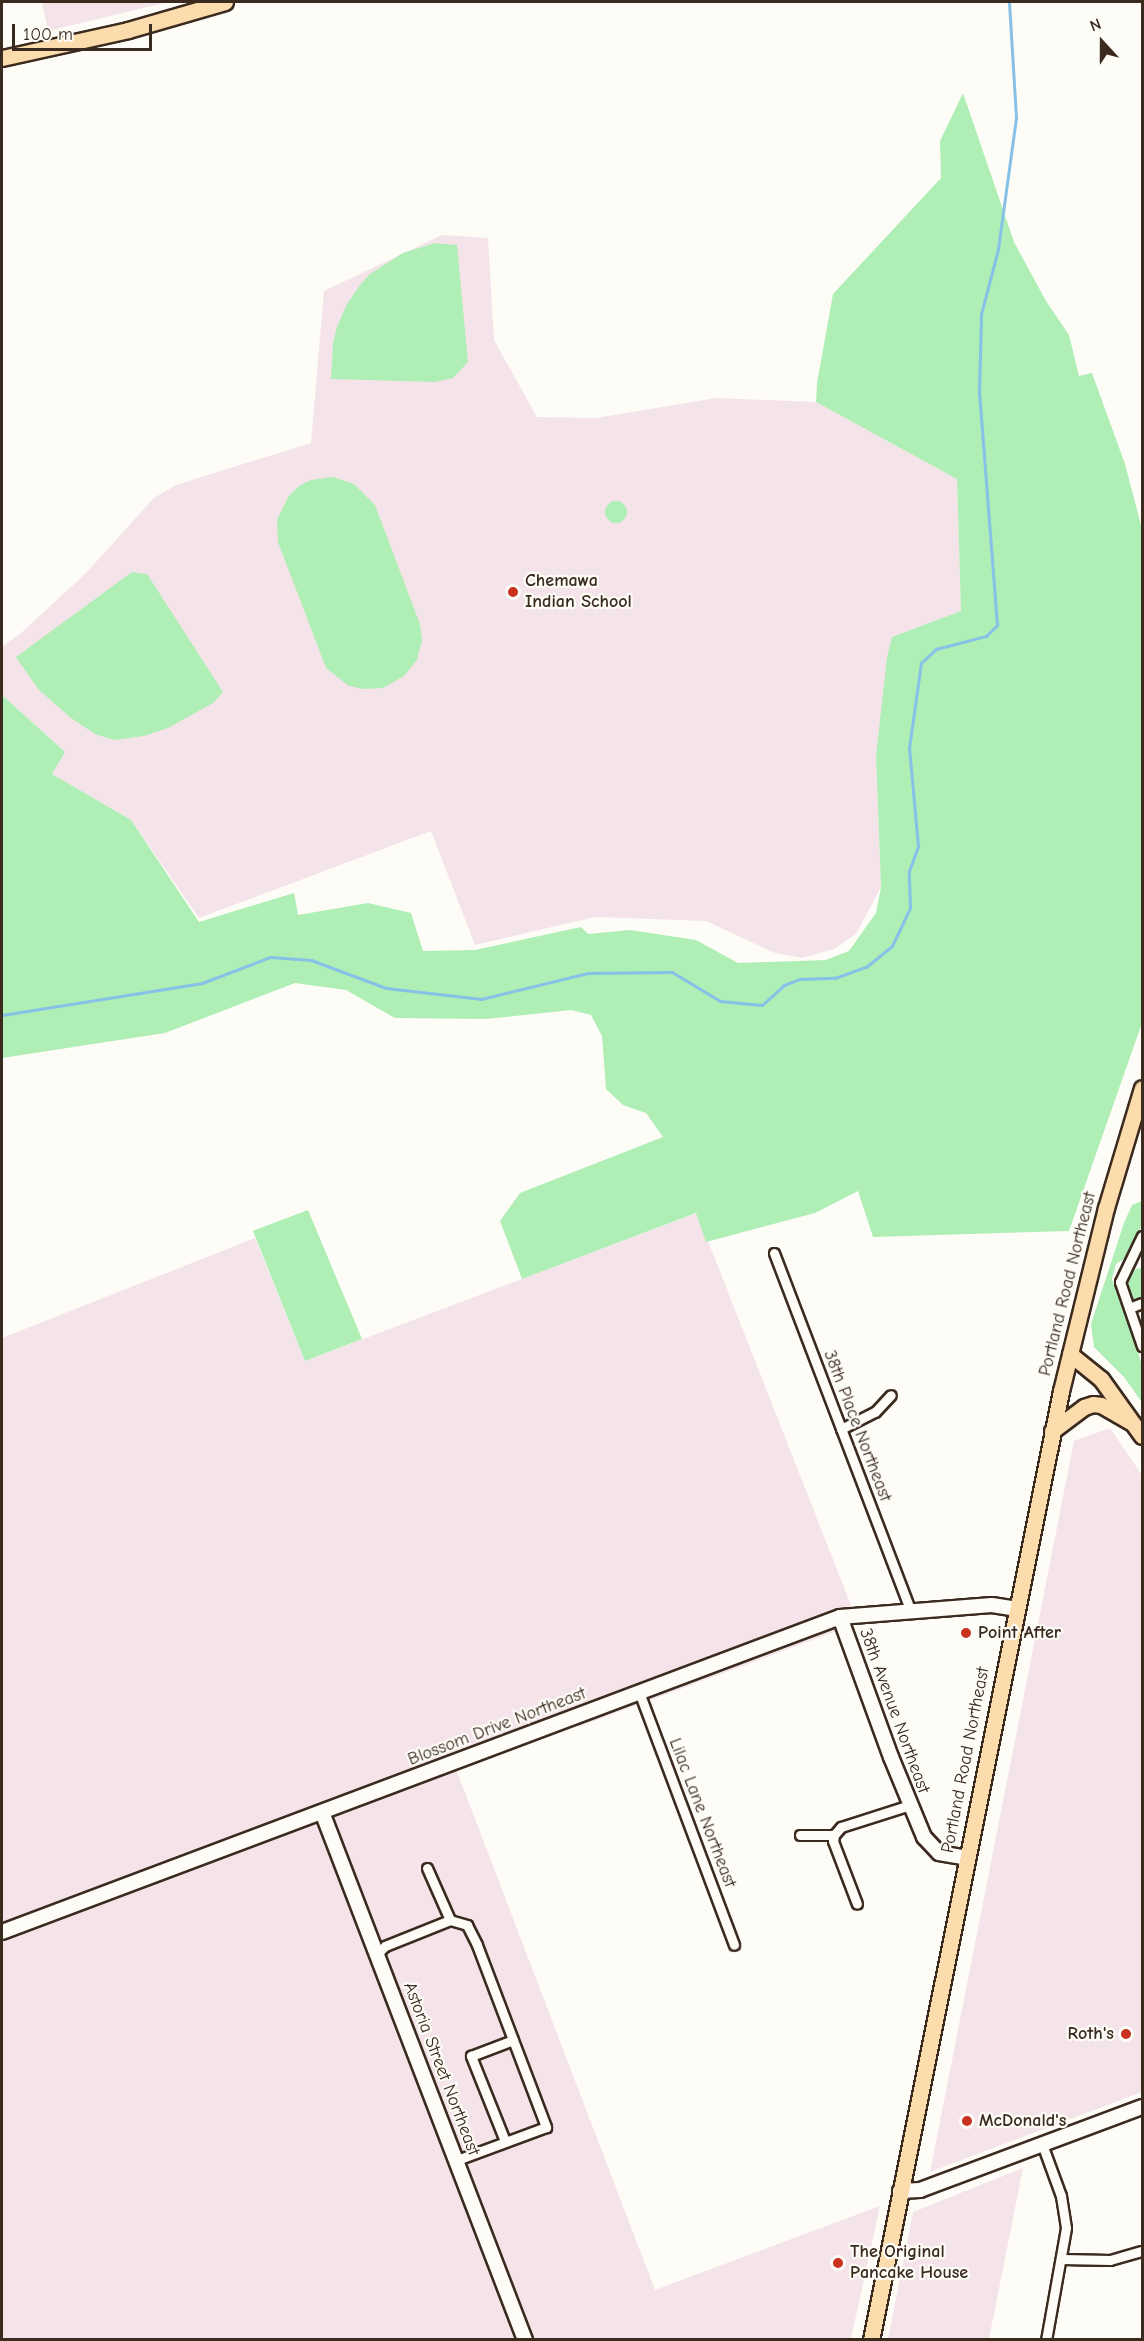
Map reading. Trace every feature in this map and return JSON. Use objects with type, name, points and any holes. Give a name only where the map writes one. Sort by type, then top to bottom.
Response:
[{"type":"main road","points":[[2,58],[128,30],[225,2]]},
{"type":"main road","name":"Portland Road Northeast","points":[[871,2340],[1052,1431],[1106,1208],[1143,1088]]},
{"type":"main road","points":[[1070,1354],[1095,1372],[1139,1430]]},
{"type":"main road","points":[[1052,1431],[1084,1407],[1093,1404],[1101,1405],[1139,1430]]},
{"type":"street","points":[[1143,1236],[1120,1282],[1143,1346]]},
{"type":"street","name":"38th Place Northeast","points":[[774,1254],[910,1610]]},
{"type":"street","points":[[1129,1308],[1143,1303]]},
{"type":"street","points":[[841,1429],[874,1412],[891,1395]]},
{"type":"street","name":"Blossom Drive Northeast","points":[[2,1932],[840,1617],[992,1605],[1016,1609]]},
{"type":"street","name":"38th Avenue Northeast","points":[[840,1617],[919,1828],[932,1848],[947,1856],[966,1858]]},
{"type":"street","name":"Lilac Lane Northeast","points":[[639,1692],[734,1945]]},
{"type":"street","points":[[857,1904],[833,1841],[834,1835],[841,1827],[910,1805]]},
{"type":"street","name":"Astoria Street Northeast","points":[[322,1812],[525,2340]]},
{"type":"street","points":[[801,1835],[834,1835]]},
{"type":"street","points":[[427,1868],[450,1920]]},
{"type":"street","points":[[378,1953],[385,1946],[450,1920],[467,1925],[513,2040],[546,2127],[457,2160]]},
{"type":"street","points":[[505,2141],[471,2056],[513,2040]]},
{"type":"street","points":[[900,2191],[920,2190],[1143,2107]]},
{"type":"street","points":[[1042,2144],[1065,2213],[1066,2228],[1046,2340]]},
{"type":"street","points":[[1062,2259],[1110,2260],[1143,2251]]},
{"type":"shaded area","points":[[42,2],[163,2],[164,3],[48,31]]},
{"type":"shaded area","name":"Chemawa Indian School","points":[[442,235],[488,238],[494,340],[537,417],[596,418],[717,398],[816,402],[957,479],[961,611],[892,637],[876,756],[881,887],[856,934],[834,949],[802,958],[775,953],[706,921],[595,917],[475,945],[431,831],[199,918],[131,820],[52,774],[65,752],[2,695],[2,647],[21,633],[85,574],[154,498],[176,485],[311,443],[324,291]]},
{"type":"shaded area","points":[[697,1213],[858,1623],[578,1727],[576,1724],[456,1769],[655,2290],[880,2206],[851,2339],[2,2340],[2,1338],[255,1238],[305,1361]]},
{"type":"shaded area","points":[[1110,1428],[1142,1475],[1142,2092],[930,2172],[1074,1441]]},
{"type":"shaded area","points":[[1023,2168],[989,2339],[888,2339],[913,2212]]},
{"type":"green space","points":[[963,93],[1014,242],[1046,301],[1069,335],[1079,376],[1092,373],[1125,464],[1142,529],[1142,1023],[1069,1231],[873,1237],[858,1191],[815,1213],[706,1242],[696,1213],[522,1279],[500,1221],[520,1193],[663,1137],[646,1113],[623,1105],[606,1089],[602,1036],[591,1015],[571,1010],[486,1019],[395,1018],[346,990],[295,983],[165,1033],[2,1058],[2,695],[65,752],[52,774],[131,820],[199,922],[294,893],[298,915],[368,903],[411,913],[423,951],[475,950],[581,927],[588,934],[630,930],[696,940],[738,963],[826,960],[849,951],[876,913],[881,887],[876,756],[887,658],[892,637],[961,611],[957,479],[816,402],[817,383],[833,294],[941,178],[940,141]]},
{"type":"green space","points":[[435,243],[457,245],[468,362],[453,378],[435,382],[331,379],[333,343],[337,327],[347,304],[360,285],[370,274],[403,253]]},
{"type":"green space","points":[[333,477],[354,484],[375,505],[420,624],[422,640],[417,660],[404,676],[383,688],[364,689],[349,686],[326,668],[278,542],[277,520],[288,497],[299,486],[311,480]]},
{"type":"green space","points":[[616,501],[624,504],[627,512],[624,520],[616,523],[608,520],[605,512],[608,504]]},
{"type":"green space","points":[[132,572],[147,574],[223,692],[213,703],[168,728],[144,736],[114,740],[95,734],[71,718],[38,689],[16,657]]},
{"type":"green space","points":[[1142,1201],[1142,1225],[1124,1259],[1116,1264],[1112,1279],[1116,1291],[1121,1293],[1142,1366],[1141,1401],[1124,1377],[1094,1347],[1091,1324],[1124,1223],[1132,1205]]},
{"type":"green space","points":[[308,1210],[362,1339],[305,1361],[253,1231]]},
{"type":"green space","points":[[1142,1268],[1142,1300],[1133,1302],[1125,1281],[1136,1269]]},
{"type":"waterway","points":[[2,1015],[202,983],[270,957],[311,960],[386,988],[481,999],[588,973],[672,972],[720,1001],[762,1005],[784,985],[800,979],[835,978],[866,967],[892,946],[910,908],[909,871],[918,846],[909,748],[921,663],[936,649],[986,636],[997,625],[979,393],[981,314],[998,249],[1016,117],[1009,2]]},
{"type":"place","name":"Chemawa Indian School","points":[[513,592]]},
{"type":"place","name":"Point After","points":[[966,1633]]},
{"type":"place","name":"Roth's","points":[[1126,2034]]},
{"type":"place","name":"McDonald's","points":[[967,2121]]},
{"type":"place","name":"The Original Pancake House","points":[[838,2263]]}]
